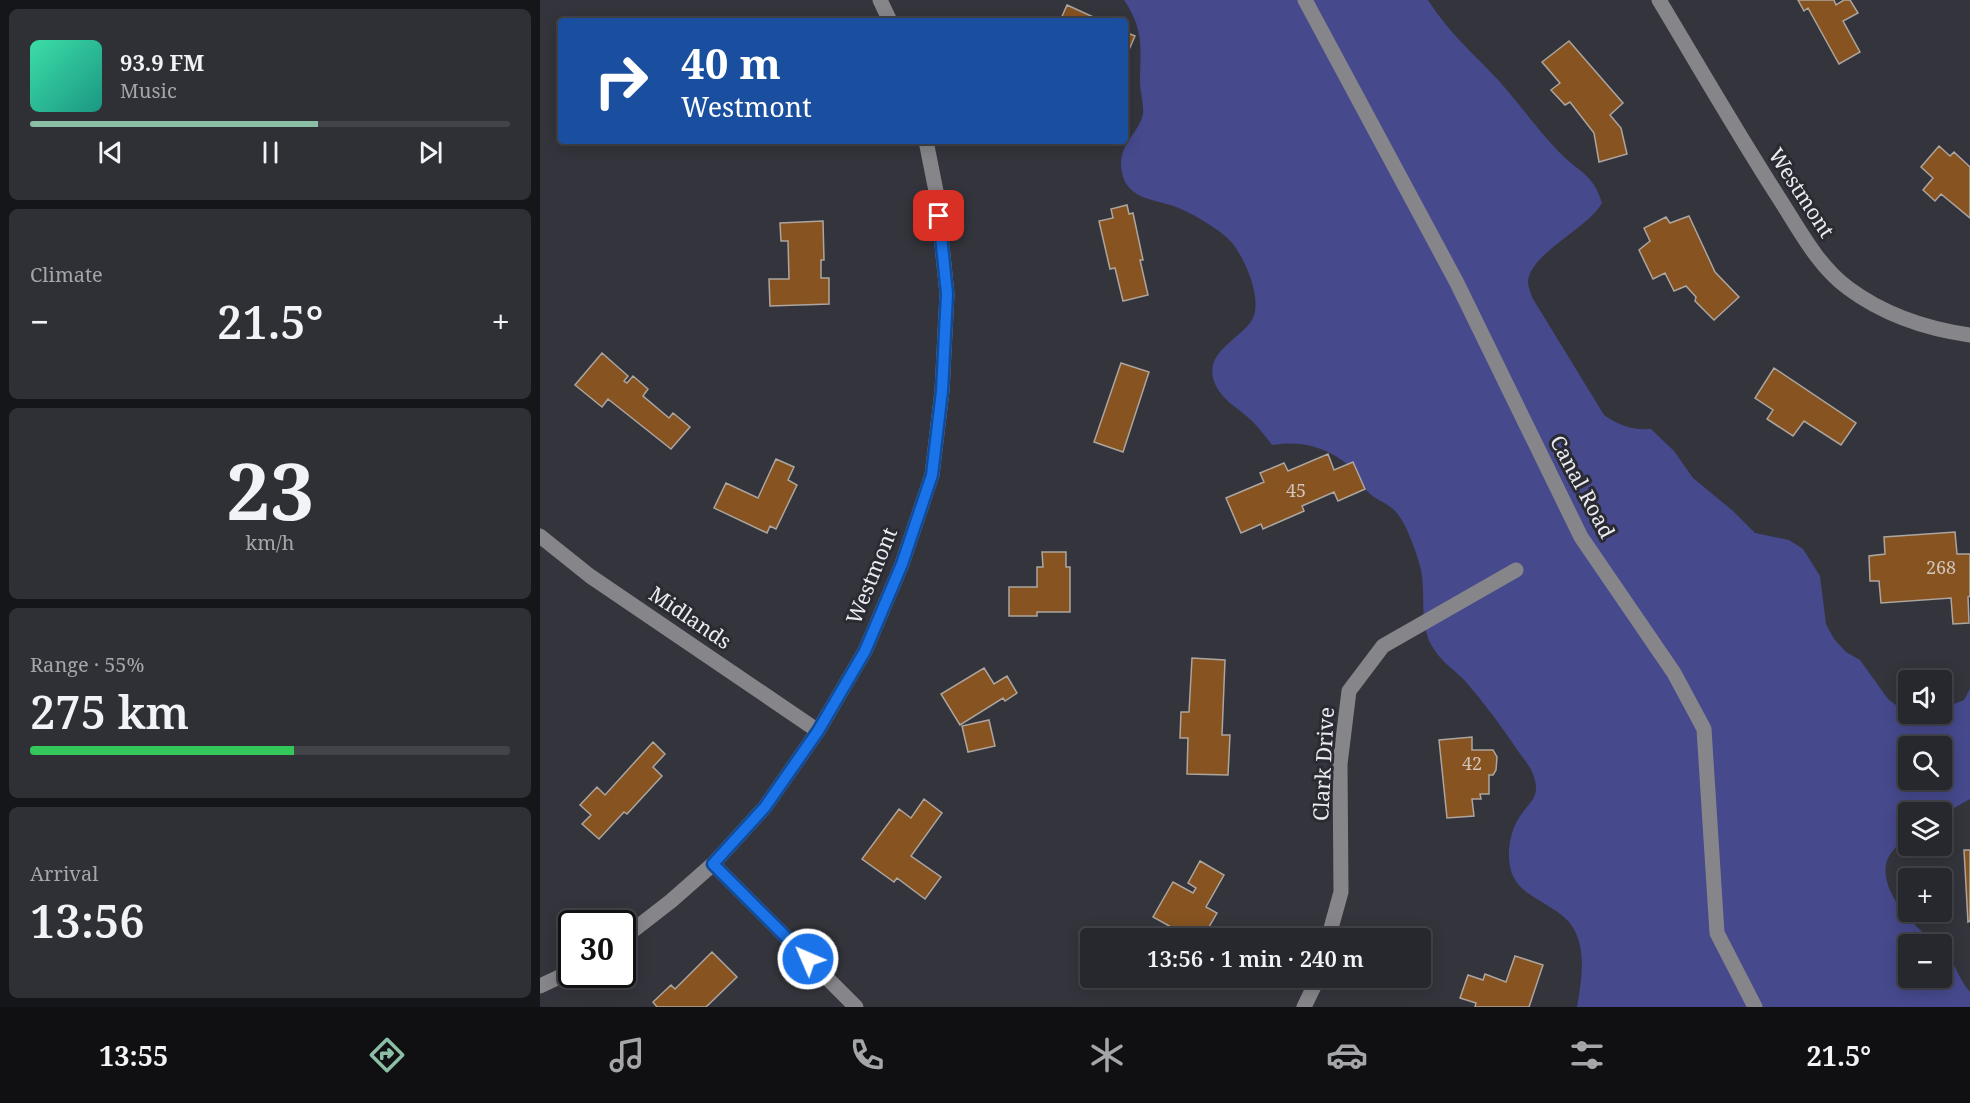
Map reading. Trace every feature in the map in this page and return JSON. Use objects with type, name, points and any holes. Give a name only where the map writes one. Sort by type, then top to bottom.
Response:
[{"type":"street","points":[[880,0],[889,18]]},
{"type":"street","name":"Canal Road","points":[[1305,0],[1456,283],[1581,537],[1674,673],[1704,729],[1717,933],[1755,1007]]},
{"type":"street","name":"Westmont","points":[[1659,0],[1746,146],[1817,258],[1847,288],[1874,305],[1943,331],[1970,335]]},
{"type":"street","name":"Westmont","points":[[636,928],[713,864],[765,807],[818,731],[865,651],[902,564],[932,475],[942,391],[947,294],[938,196],[927,144]]},
{"type":"street","name":"Midlands","points":[[540,536],[590,576],[818,731]]},
{"type":"street","name":"Clark Drive","points":[[1331,928],[1341,892],[1340,764],[1349,691],[1383,646],[1516,570]]},
{"type":"street","points":[[713,864],[856,1007]]},
{"type":"street","points":[[540,986],[558,978]]},
{"type":"street","points":[[1304,1007],[1313,988]]},
{"type":"shaded area","points":[[1124,0],[1428,0],[1453,33],[1500,82],[1551,144],[1589,179],[1602,203],[1584,223],[1539,261],[1531,271],[1528,283],[1533,299],[1604,415],[1626,427],[1651,429],[1674,451],[1693,478],[1733,511],[1755,533],[1789,540],[1803,549],[1820,576],[1826,624],[1834,639],[1846,652],[1860,660],[1888,699],[1898,707],[1898,724],[1952,724],[1952,705],[1964,700],[1970,689],[1970,799],[1952,809],[1952,802],[1898,802],[1898,845],[1889,856],[1886,876],[1889,888],[1898,904],[1898,922],[1912,922],[1925,934],[1898,934],[1898,988],[1952,988],[1952,962],[1970,992],[1970,1007],[1577,1007],[1582,959],[1577,936],[1564,917],[1519,886],[1510,867],[1509,853],[1513,831],[1535,794],[1533,774],[1500,724],[1466,682],[1432,646],[1425,627],[1420,566],[1402,520],[1387,504],[1367,491],[1348,465],[1340,459],[1313,446],[1292,443],[1272,445],[1255,424],[1228,401],[1216,386],[1212,375],[1217,356],[1246,327],[1255,312],[1256,302],[1252,281],[1233,244],[1222,234],[1183,210],[1136,194],[1125,182],[1122,173],[1122,155],[1143,114],[1138,31],[1131,11]]},
{"type":"building","points":[[1798,0],[1834,0],[1836,5],[1844,0],[1850,0],[1858,13],[1843,21],[1860,52],[1839,64],[1808,8],[1804,11]]},
{"type":"building","points":[[1067,5],[1095,18],[1061,18]]},
{"type":"building","points":[[1128,33],[1135,36],[1128,52]]},
{"type":"building","points":[[1569,41],[1623,103],[1610,115],[1621,128],[1627,154],[1599,162],[1594,133],[1570,102],[1565,105],[1551,90],[1560,83],[1542,62]]},
{"type":"building","points":[[1939,146],[1950,156],[1954,152],[1970,167],[1970,218],[1941,194],[1935,201],[1923,190],[1933,178],[1921,167]]},
{"type":"building","points":[[1127,205],[1129,214],[1133,213],[1148,295],[1123,301],[1115,268],[1110,269],[1099,221],[1113,218],[1111,209]]},
{"type":"building","points":[[1689,216],[1715,272],[1739,297],[1714,320],[1695,301],[1696,297],[1686,286],[1674,291],[1665,273],[1653,279],[1639,250],[1650,241],[1644,228],[1666,217],[1670,223]]},
{"type":"building","points":[[823,221],[824,260],[821,260],[821,278],[829,278],[829,304],[770,306],[769,279],[789,279],[788,241],[781,241],[780,223]]},
{"type":"building","points":[[602,353],[628,376],[624,381],[627,383],[633,376],[648,389],[643,396],[669,418],[673,413],[690,427],[671,449],[608,399],[602,407],[575,385]]},
{"type":"building","points":[[1121,363],[1149,372],[1123,452],[1094,442]]},
{"type":"building","points":[[1774,368],[1856,423],[1841,445],[1804,421],[1793,436],[1767,419],[1773,410],[1755,398]]},
{"type":"building","points":[[1328,454],[1334,470],[1353,462],[1365,489],[1338,501],[1334,492],[1302,506],[1304,511],[1263,529],[1261,524],[1241,533],[1226,498],[1264,482],[1260,473],[1284,463],[1288,471]]},
{"type":"building","points":[[776,459],[794,467],[788,480],[797,485],[776,529],[770,526],[767,533],[714,508],[726,483],[758,498]]},
{"type":"building","points":[[1955,532],[1957,554],[1970,554],[1969,623],[1953,624],[1951,598],[1881,603],[1879,581],[1870,581],[1869,556],[1885,554],[1884,537]]},
{"type":"building","points":[[1042,552],[1066,552],[1066,567],[1070,567],[1070,612],[1037,612],[1037,616],[1009,616],[1009,587],[1037,587],[1037,567],[1043,567]]},
{"type":"building","points":[[1192,658],[1225,660],[1222,735],[1230,735],[1228,775],[1187,774],[1188,738],[1180,738],[1181,712],[1189,712]]},
{"type":"building","points":[[984,668],[994,684],[1007,676],[1017,693],[1005,701],[1003,698],[960,725],[941,694]]},
{"type":"building","points":[[989,720],[995,746],[968,752],[962,726]]},
{"type":"building","points":[[1472,737],[1472,750],[1493,750],[1497,757],[1496,770],[1493,775],[1489,775],[1489,794],[1480,794],[1481,799],[1472,799],[1474,816],[1447,818],[1439,740]]},
{"type":"building","points":[[653,742],[665,754],[653,767],[662,776],[627,814],[624,812],[599,839],[582,824],[591,815],[580,805],[597,787],[605,795]]},
{"type":"building","points":[[924,799],[942,813],[911,856],[941,877],[925,899],[897,878],[894,882],[862,859],[899,809],[911,818]]},
{"type":"building","points":[[1964,850],[1970,850],[1970,921],[1968,922]]},
{"type":"building","points":[[1200,861],[1224,875],[1206,907],[1217,913],[1208,928],[1173,928],[1153,917],[1173,882],[1193,893],[1196,888],[1188,883]]},
{"type":"building","points":[[712,952],[737,977],[706,1007],[657,1007],[653,1002],[671,985],[675,989]]},
{"type":"building","points":[[1515,956],[1543,965],[1529,1007],[1475,1007],[1476,1003],[1460,998],[1468,975],[1483,980],[1485,974],[1506,982]]},
{"type":"route","points":[[808,959],[713,864],[765,807],[818,731],[865,651],[902,564],[932,475],[942,391],[947,294],[939,216]]}]
